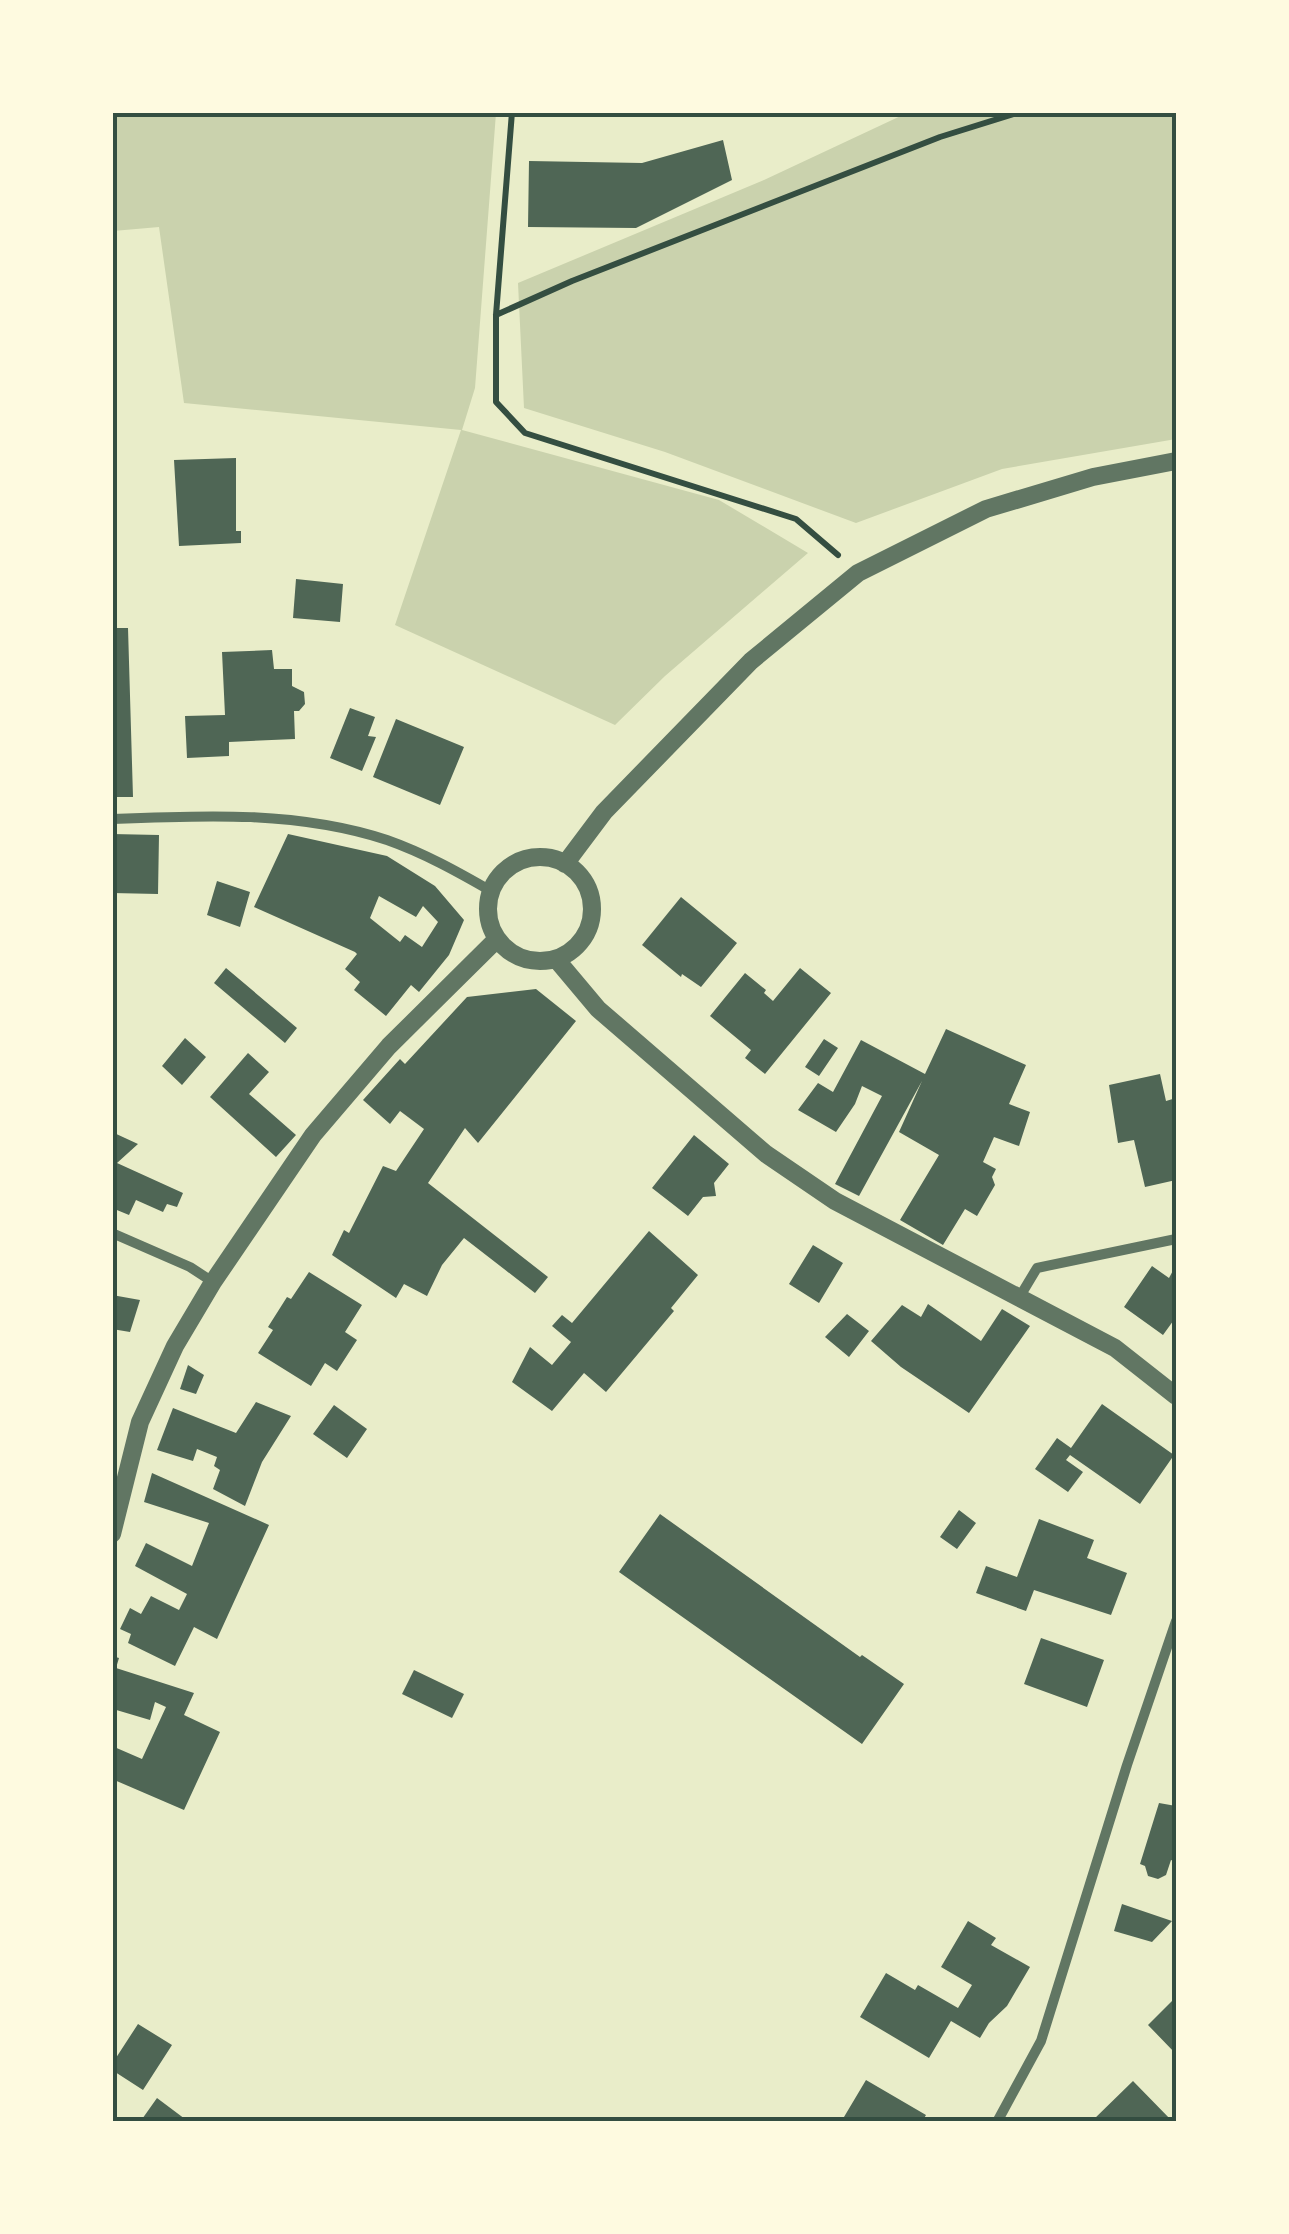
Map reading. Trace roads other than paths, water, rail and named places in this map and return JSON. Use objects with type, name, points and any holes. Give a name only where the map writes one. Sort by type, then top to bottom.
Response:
[{"type":"street","points":[[566,864],[604,812],[751,662],[858,573],[986,509],[1093,476],[1176,461]]},
{"type":"street","points":[[112,820],[230,816],[304,820],[387,840],[491,891]]},
{"type":"street","points":[[552,858],[566,864],[579,875],[592,906],[584,938],[556,958],[540,961],[508,951],[490,924],[488,907],[498,878],[522,860],[552,858]]},
{"type":"street","points":[[112,1534],[140,1422],[175,1346],[213,1282],[313,1135],[389,1046],[498,938]]},
{"type":"street","points":[[556,958],[613,1023],[766,1154],[835,1201],[1115,1348],[1176,1396]]},
{"type":"street","points":[[112,1233],[190,1267],[213,1282]]},
{"type":"street","points":[[1019,1298],[1037,1268],[1176,1240]]},
{"type":"street","points":[[997,2122],[1041,2041],[1176,1621]]}]
